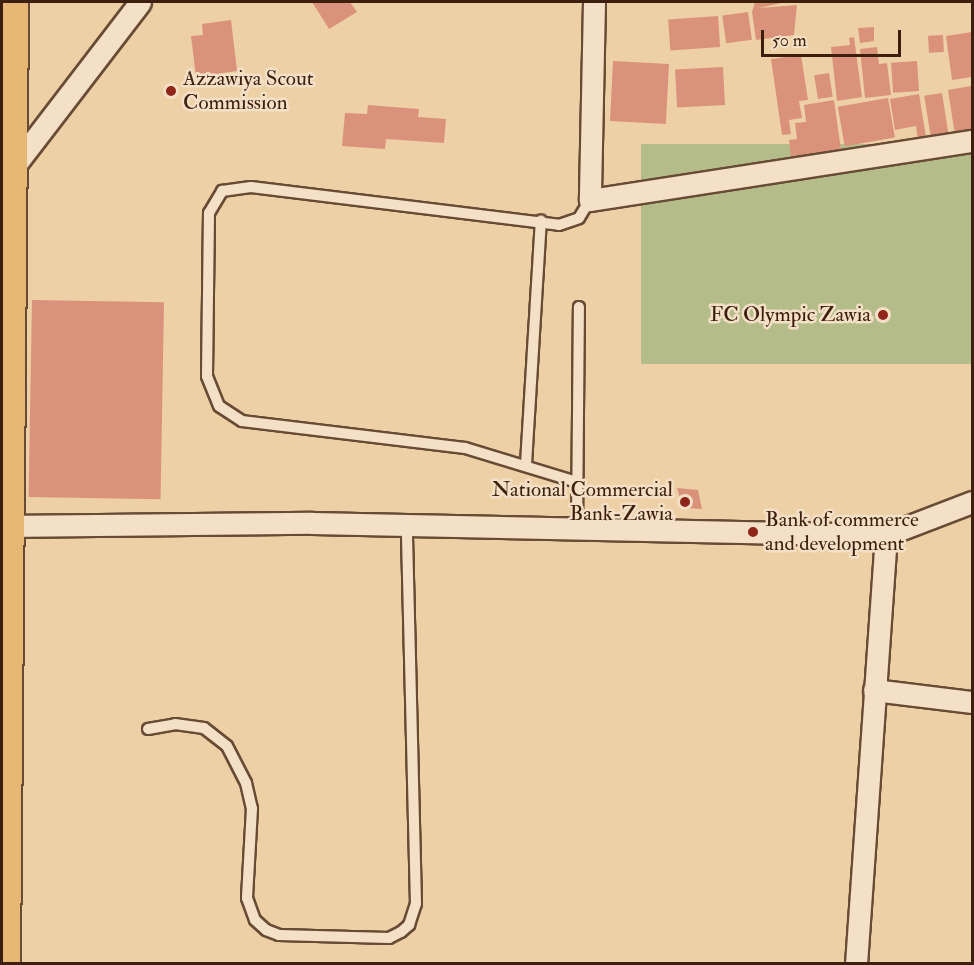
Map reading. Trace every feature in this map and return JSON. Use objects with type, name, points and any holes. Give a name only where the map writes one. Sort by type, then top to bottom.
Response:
[{"type":"main road","points":[[3,963],[7,176],[11,2]]},
{"type":"street","points":[[7,176],[135,2]]},
{"type":"street","points":[[594,2],[590,200],[972,141]]},
{"type":"street","points":[[5,526],[407,525],[886,535],[972,502]]},
{"type":"street","points":[[856,963],[886,535]]},
{"type":"street","points":[[874,690],[972,702]]},
{"type":"lane","points":[[577,482],[526,464],[465,448],[242,421],[219,406],[207,376],[209,213],[222,191],[251,187],[570,224],[590,200]]},
{"type":"lane","points":[[526,464],[541,220]]},
{"type":"lane","points":[[577,528],[579,307]]},
{"type":"lane","points":[[148,729],[175,724],[204,728],[227,746],[246,783],[252,808],[247,898],[255,920],[266,930],[279,935],[389,938],[401,932],[409,925],[416,904],[407,525]]},
{"type":"green space","points":[[641,144],[972,144],[972,364],[641,364]]},
{"type":"building","points":[[312,2],[350,2],[357,12],[329,29]]},
{"type":"building","points":[[755,2],[786,2],[758,8],[797,5],[794,35],[756,40],[752,12]]},
{"type":"building","points":[[748,12],[752,40],[726,43],[722,16]]},
{"type":"building","points":[[718,16],[720,47],[670,50],[668,19]]},
{"type":"building","points":[[231,20],[237,71],[196,77],[191,36],[203,35],[202,24]]},
{"type":"building","points":[[874,27],[874,41],[860,43],[858,28]]},
{"type":"building","points":[[972,32],[972,77],[952,80],[946,36]]},
{"type":"building","points":[[943,35],[944,52],[929,53],[928,36]]},
{"type":"building","points":[[854,37],[862,97],[837,101],[831,47],[850,45],[849,38]]},
{"type":"building","points":[[877,47],[879,64],[887,63],[891,95],[865,98],[860,49]]},
{"type":"building","points":[[801,55],[808,100],[799,101],[802,118],[789,120],[791,134],[782,135],[771,59]]},
{"type":"building","points":[[613,61],[669,64],[666,124],[610,121]]},
{"type":"building","points":[[917,61],[919,91],[893,93],[891,63]]},
{"type":"building","points":[[723,67],[725,105],[677,107],[675,70]]},
{"type":"building","points":[[829,73],[833,97],[818,99],[814,75]]},
{"type":"building","points":[[971,86],[972,132],[955,135],[948,90]]},
{"type":"building","points":[[942,93],[949,136],[931,139],[924,96]]},
{"type":"building","points":[[919,94],[926,137],[918,141],[916,126],[895,130],[890,99]]},
{"type":"building","points":[[888,98],[895,137],[845,146],[838,107]]},
{"type":"building","points":[[834,100],[841,150],[791,157],[789,140],[797,139],[795,123],[806,122],[804,105]]},
{"type":"building","points":[[368,105],[419,109],[418,117],[446,119],[444,143],[386,139],[385,149],[342,146],[345,113],[367,114]]},
{"type":"building","points":[[32,300],[164,302],[161,499],[29,497]]},
{"type":"building","points":[[677,488],[698,490],[702,509],[683,508]]},
{"type":"place","name":"Azzawiya Scout Commission","points":[[171,91]]},
{"type":"place","name":"FC Olympic Zawia","points":[[883,315]]},
{"type":"place","name":"National Commercial Bank-Zawia","points":[[685,502]]},
{"type":"place","name":"Bank of commerce and development","points":[[753,532]]}]
